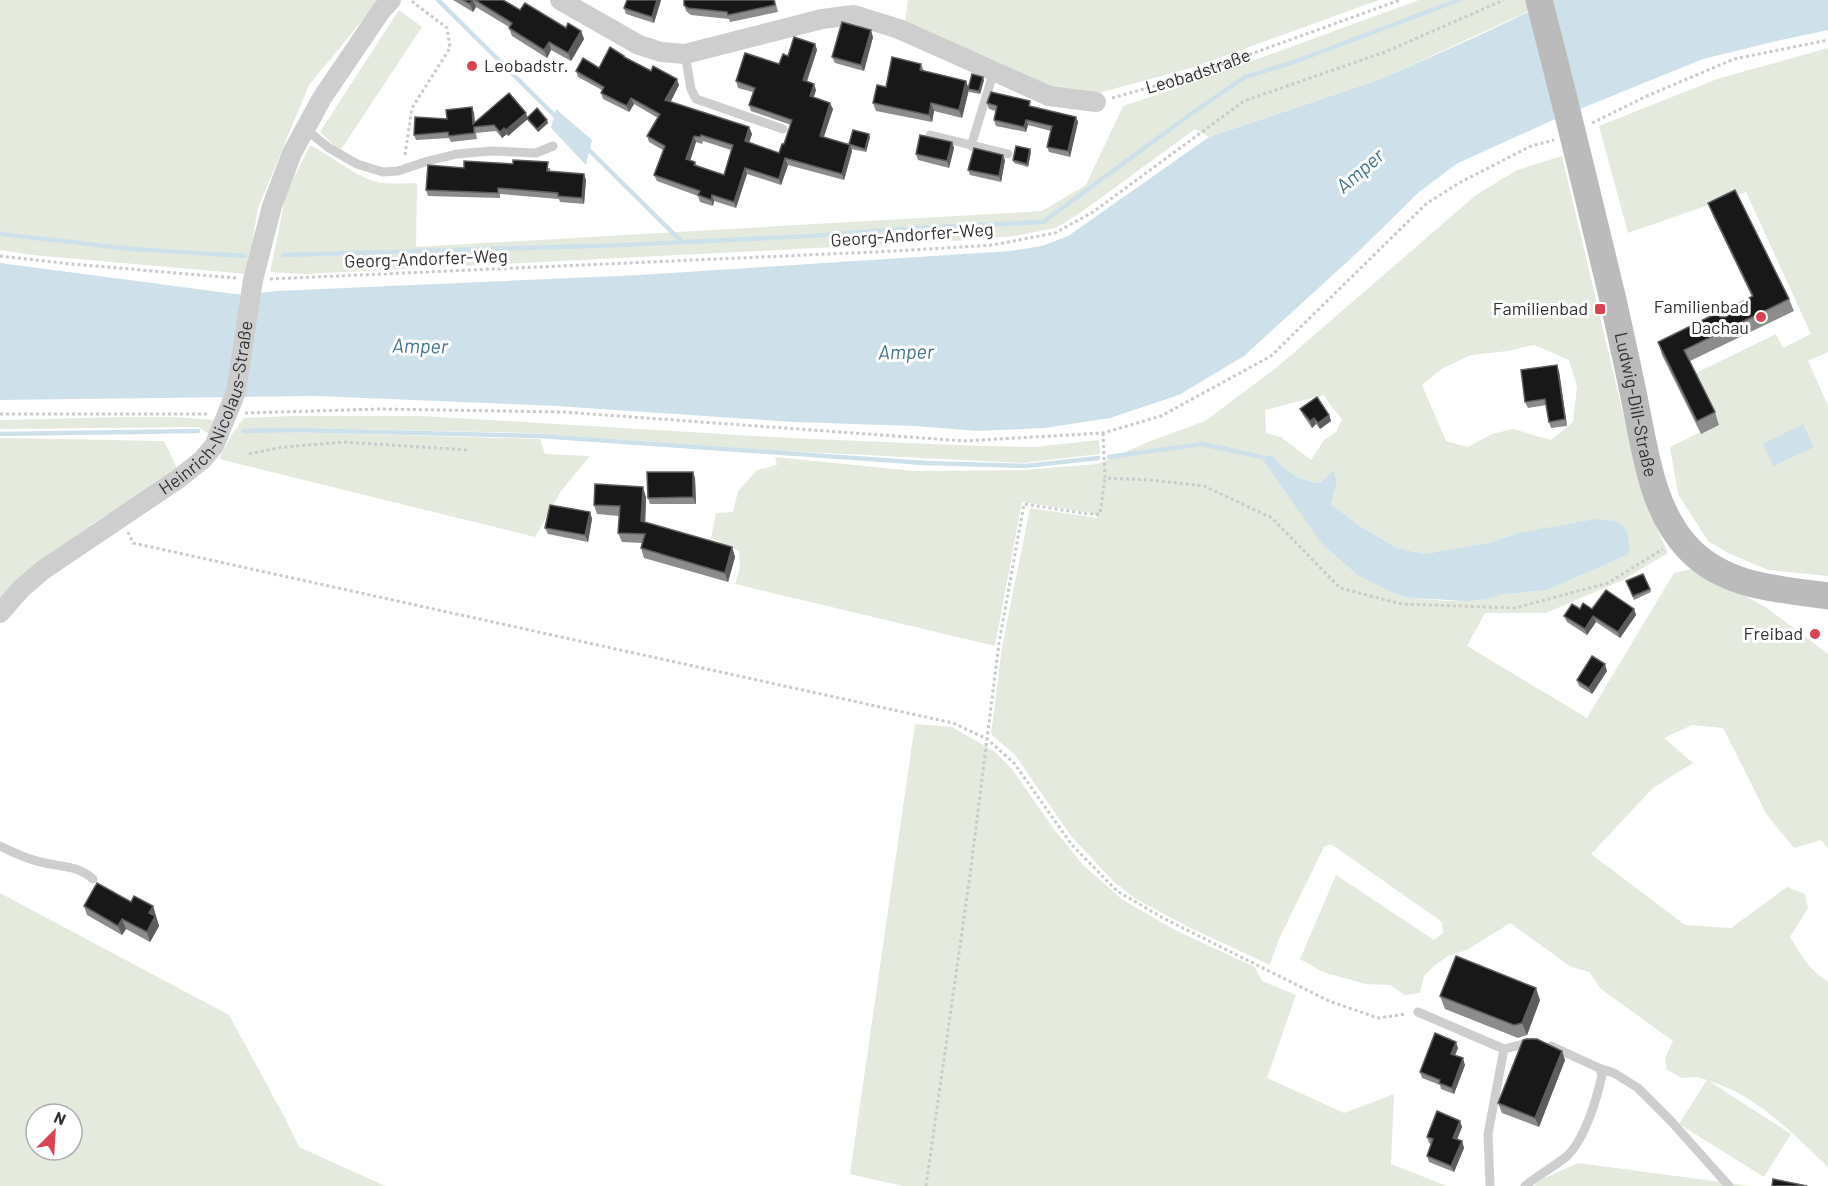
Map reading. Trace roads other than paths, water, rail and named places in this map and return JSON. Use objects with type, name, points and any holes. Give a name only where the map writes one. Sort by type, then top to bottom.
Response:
[{"type":"street","name":"Heinrich-Nicolaus-Straße","points":[[0,613],[21,589],[43,570],[178,479],[201,460],[214,446],[235,414],[236,392],[272,206],[304,128],[381,11],[391,0]]},
{"type":"street","points":[[560,0],[639,45],[661,52],[685,54],[822,19],[854,15],[899,29],[1049,96],[1096,102]]},
{"type":"street","name":"Ludwig-Dill-Straße","points":[[1539,0],[1580,128],[1652,481],[1664,514],[1690,551],[1711,567],[1740,580],[1764,587],[1828,596]]},
{"type":"lane","points":[[685,54],[691,90],[696,99],[783,129]]},
{"type":"lane","points":[[971,146],[994,71]]},
{"type":"lane","points":[[304,128],[328,148],[357,164],[383,172],[403,169],[457,154],[491,151],[536,153],[553,146]]},
{"type":"lane","points":[[930,135],[1008,154]]},
{"type":"lane","points":[[0,846],[45,863],[78,869],[86,872],[93,879]]},
{"type":"lane","points":[[1418,1012],[1504,1049],[1528,1042],[1542,1042],[1619,1076],[1638,1089],[1670,1120],[1729,1186]]},
{"type":"lane","points":[[1490,1186],[1488,1134],[1504,1049]]},
{"type":"lane","points":[[1525,1186],[1567,1156],[1576,1145],[1599,1089],[1602,1071],[1599,1068]]},
{"type":"water","name":"Amper","points":[[1553,0],[1828,0],[1828,30],[1703,59],[1553,120],[1458,163],[1419,192],[1358,252],[1244,356],[1179,395],[1110,418],[1045,428],[977,431],[914,426],[792,422],[556,406],[317,396],[0,400],[0,263],[243,295],[276,291],[640,275],[1010,251],[1042,246],[1068,236],[1209,137],[1381,79]]},
{"type":"water","points":[[556,109],[592,140],[586,165],[551,128]]},
{"type":"water","points":[[1803,424],[1814,447],[1773,466],[1763,444]]},
{"type":"water","points":[[1272,455],[1298,477],[1320,483],[1334,470],[1337,482],[1331,504],[1360,526],[1397,548],[1424,554],[1488,543],[1518,533],[1596,519],[1615,521],[1624,527],[1630,551],[1625,556],[1547,590],[1466,601],[1411,598],[1395,594],[1357,575],[1322,544],[1261,457]]},
{"type":"waterway","points":[[438,0],[558,119]]},
{"type":"waterway","points":[[283,255],[625,245],[1043,222],[1245,77],[1294,62],[1459,0]]},
{"type":"waterway","points":[[587,148],[681,241]]},
{"type":"waterway","points":[[0,234],[132,249],[245,256]]},
{"type":"waterway","points":[[244,431],[293,430],[539,436],[925,463],[1026,466],[1098,458]]},
{"type":"waterway","points":[[0,434],[198,431]]},
{"type":"waterway","points":[[1109,457],[1202,444],[1261,457]]},
{"type":"place","name":"Leobadstr.","points":[[472,66]]},
{"type":"place","name":"Familienbad","points":[[1600,309]]},
{"type":"place","name":"Familienbad Dachau","points":[[1761,317]]},
{"type":"place","name":"Freibad","points":[[1815,634]]}]
